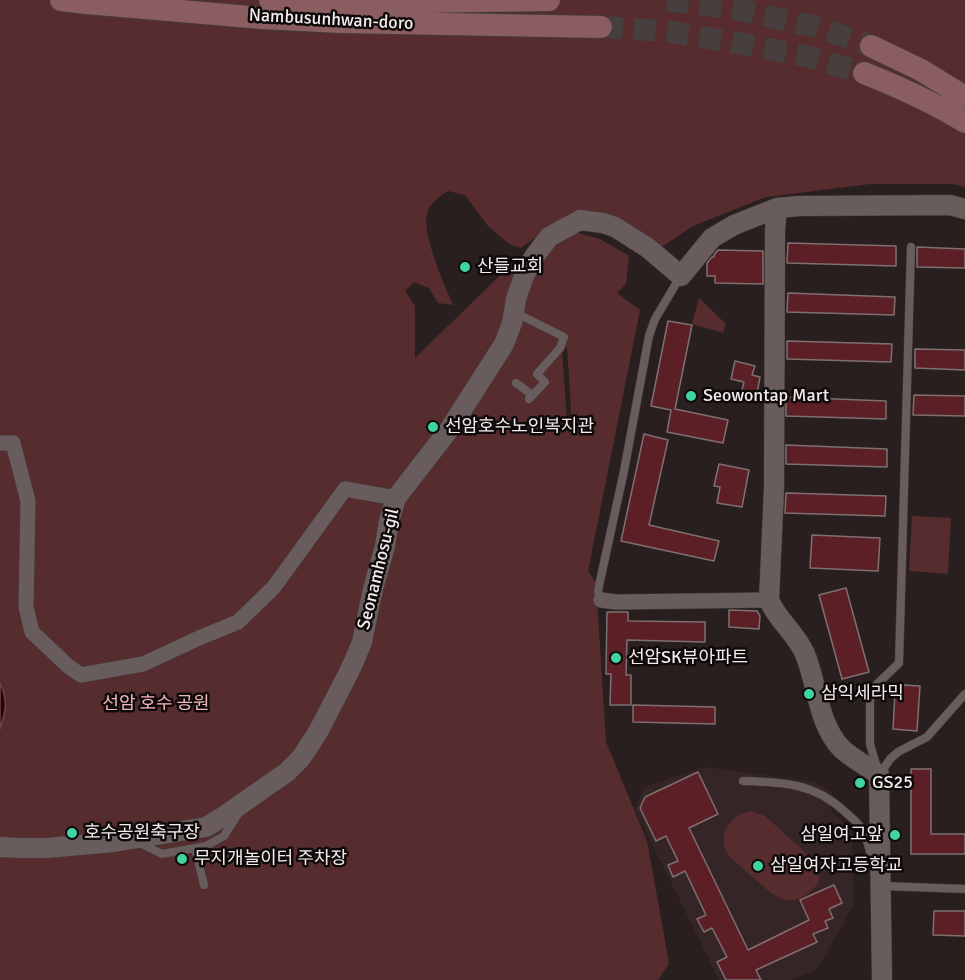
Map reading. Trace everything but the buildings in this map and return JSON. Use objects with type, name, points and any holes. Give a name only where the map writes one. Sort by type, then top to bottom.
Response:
[{"type":"main road","name":"Nambusunhwan-doro","points":[[61,0],[273,19],[421,25],[601,27]]},
{"type":"main road","name":"Nambusunhwan-doro","points":[[270,0],[365,3],[549,0]]},
{"type":"main road","points":[[871,45],[921,70],[965,97]]},
{"type":"main road","points":[[864,73],[912,93],[965,122]]},
{"type":"street","points":[[681,276],[712,238],[734,225],[777,208],[950,205],[965,209]]},
{"type":"street","points":[[777,208],[774,489],[769,600],[773,610],[794,636],[804,653],[829,733],[842,749],[879,775],[882,980]]},
{"type":"street","name":"Seonamhosu-gil","points":[[0,847],[46,848],[132,839],[206,827],[287,772],[301,758],[318,732],[362,642],[372,591],[386,546],[389,520],[396,498],[452,428],[504,344],[524,276],[534,257],[549,237],[580,220],[603,223],[615,227],[648,248],[681,276]]},
{"type":"street","points":[[0,443],[13,443],[28,501],[26,607],[32,632],[68,666],[81,675],[144,664],[238,622],[274,587],[345,489],[396,498]]},
{"type":"street","points":[[601,600],[616,602],[769,600]]},
{"type":"lane","points":[[879,775],[870,744],[870,691],[899,663],[911,247]]},
{"type":"lane","points":[[601,600],[598,591],[624,471],[649,336],[656,319],[681,276]]},
{"type":"lane","points":[[514,312],[564,337],[560,348],[537,374],[545,382],[529,399],[531,394],[516,383]]},
{"type":"lane","points":[[879,775],[898,752],[927,737],[965,694]]},
{"type":"lane","points":[[743,781],[778,782],[802,786],[825,795],[841,807],[859,824],[881,886],[965,889]]},
{"type":"lane","points":[[132,839],[162,854],[206,846],[224,836],[245,802]]},
{"type":"lane","points":[[195,848],[204,885]]},
{"type":"shaded area","points":[[0,683],[5,706],[0,729]]},
{"type":"shaded area","name":"삼일여자고등학교","points":[[705,767],[815,782],[832,792],[831,812],[851,829],[854,903],[816,970],[791,980],[719,980],[635,809],[644,787]]},
{"type":"green space","name":"선암 호수 공원","points":[[0,0],[965,0],[965,187],[952,184],[870,184],[766,197],[693,226],[663,246],[645,241],[624,225],[543,232],[521,248],[509,244],[488,226],[465,195],[448,191],[428,210],[426,219],[430,244],[453,305],[438,303],[429,288],[414,282],[405,291],[415,306],[415,358],[518,258],[578,233],[600,239],[629,256],[626,284],[617,293],[640,310],[588,571],[596,583],[606,742],[647,841],[669,963],[658,980],[0,980]],"holes":[[[567,347],[572,425],[568,434],[562,352]]]},
{"type":"green space","points":[[699,298],[726,324],[723,333],[692,324]]},
{"type":"green space","points":[[912,516],[951,518],[948,574],[909,571]]},
{"type":"green space","points":[[751,811],[765,816],[816,862],[819,880],[805,896],[790,900],[776,896],[731,858],[725,849],[723,842],[729,824],[739,815]]},
{"type":"tunnel","points":[[667,0],[736,9],[817,27],[871,46]]},
{"type":"tunnel","points":[[601,27],[664,31],[732,42],[805,56],[864,73]]},
{"type":"place","name":"산들교회","points":[[465,267]]},
{"type":"place","name":"Seowontap Mart","points":[[691,396]]},
{"type":"place","name":"선암호수노인복지관","points":[[433,427]]},
{"type":"place","name":"선암SK뷰아파트","points":[[616,658]]},
{"type":"place","name":"삼익세라믹","points":[[809,694]]},
{"type":"place","name":"GS25","points":[[860,783]]},
{"type":"place","name":"호수공원축구장","points":[[72,833]]},
{"type":"place","name":"삼일여고앞","points":[[895,835]]},
{"type":"place","name":"무지개놀이터 주차장","points":[[182,859]]},
{"type":"place","name":"삼일여자고등학교","points":[[758,866]]}]
